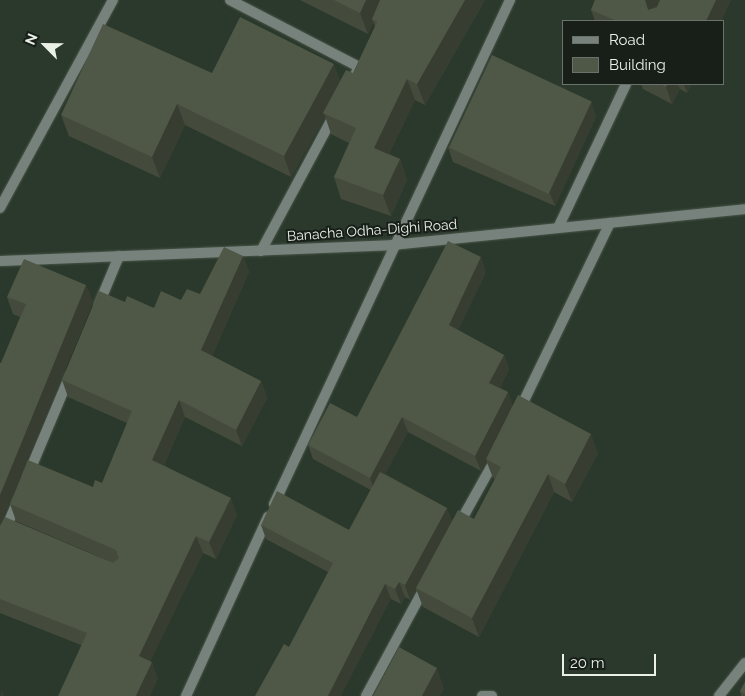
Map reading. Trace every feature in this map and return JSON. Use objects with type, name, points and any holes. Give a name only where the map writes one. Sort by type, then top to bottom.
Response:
[{"type":"street","points":[[0,208],[113,0]]},
{"type":"street","points":[[230,0],[361,63],[350,85]]},
{"type":"street","points":[[186,696],[392,245],[510,0]]},
{"type":"street","points":[[558,228],[626,85]]},
{"type":"street","points":[[261,251],[340,102]]},
{"type":"street","name":"Banacha Odha-Dighi Road","points":[[0,261],[392,245],[745,209]]},
{"type":"street","points":[[515,419],[610,223]]},
{"type":"street","points":[[93,319],[119,256]]},
{"type":"street","points":[[0,542],[12,527],[74,364]]},
{"type":"street","points":[[450,541],[502,445]]},
{"type":"street","points":[[366,696],[432,575]]},
{"type":"street","points":[[719,696],[745,663]]},
{"type":"street","points":[[482,696],[492,696]]},
{"type":"building","points":[[334,0],[366,0],[360,13]]},
{"type":"building","points":[[380,0],[465,0],[417,84],[407,79],[374,148],[400,159],[383,195],[334,177],[356,128],[323,113],[346,70],[353,73],[377,22],[372,19]]},
{"type":"building","points":[[595,0],[645,0],[648,10],[657,7],[660,0],[716,0],[706,20],[615,20],[591,10]]},
{"type":"building","points":[[240,17],[334,64],[284,156],[177,104],[152,157],[61,115],[103,24],[212,73]]},
{"type":"building","points":[[492,55],[592,101],[549,194],[449,147]]},
{"type":"building","points":[[448,241],[481,257],[449,325],[504,355],[489,383],[508,392],[475,456],[402,417],[370,478],[308,445],[330,403],[357,417]]},
{"type":"building","points":[[224,247],[243,256],[201,350],[261,381],[236,430],[179,400],[152,460],[231,498],[209,542],[196,536],[139,656],[152,662],[136,696],[58,696],[87,633],[0,599],[0,526],[5,517],[113,563],[119,558],[116,550],[10,504],[28,460],[93,487],[95,480],[102,483],[132,411],[62,380],[99,291],[125,302],[127,296],[154,308],[161,291],[181,300],[187,289],[200,294]]},
{"type":"building","points":[[24,259],[86,285],[0,495],[0,363],[26,304],[7,297]]},
{"type":"building","points":[[518,395],[591,434],[565,484],[548,474],[472,618],[416,588],[458,510],[474,519],[501,467],[486,459]]},
{"type":"building","points":[[380,472],[447,508],[405,585],[399,582],[395,589],[385,584],[328,696],[255,696],[284,644],[289,647],[333,563],[261,525],[277,491],[349,530]]},
{"type":"building","points":[[399,647],[437,668],[422,696],[373,696]]},
{"type":"building","points":[[745,682],[745,694],[740,691]]}]
